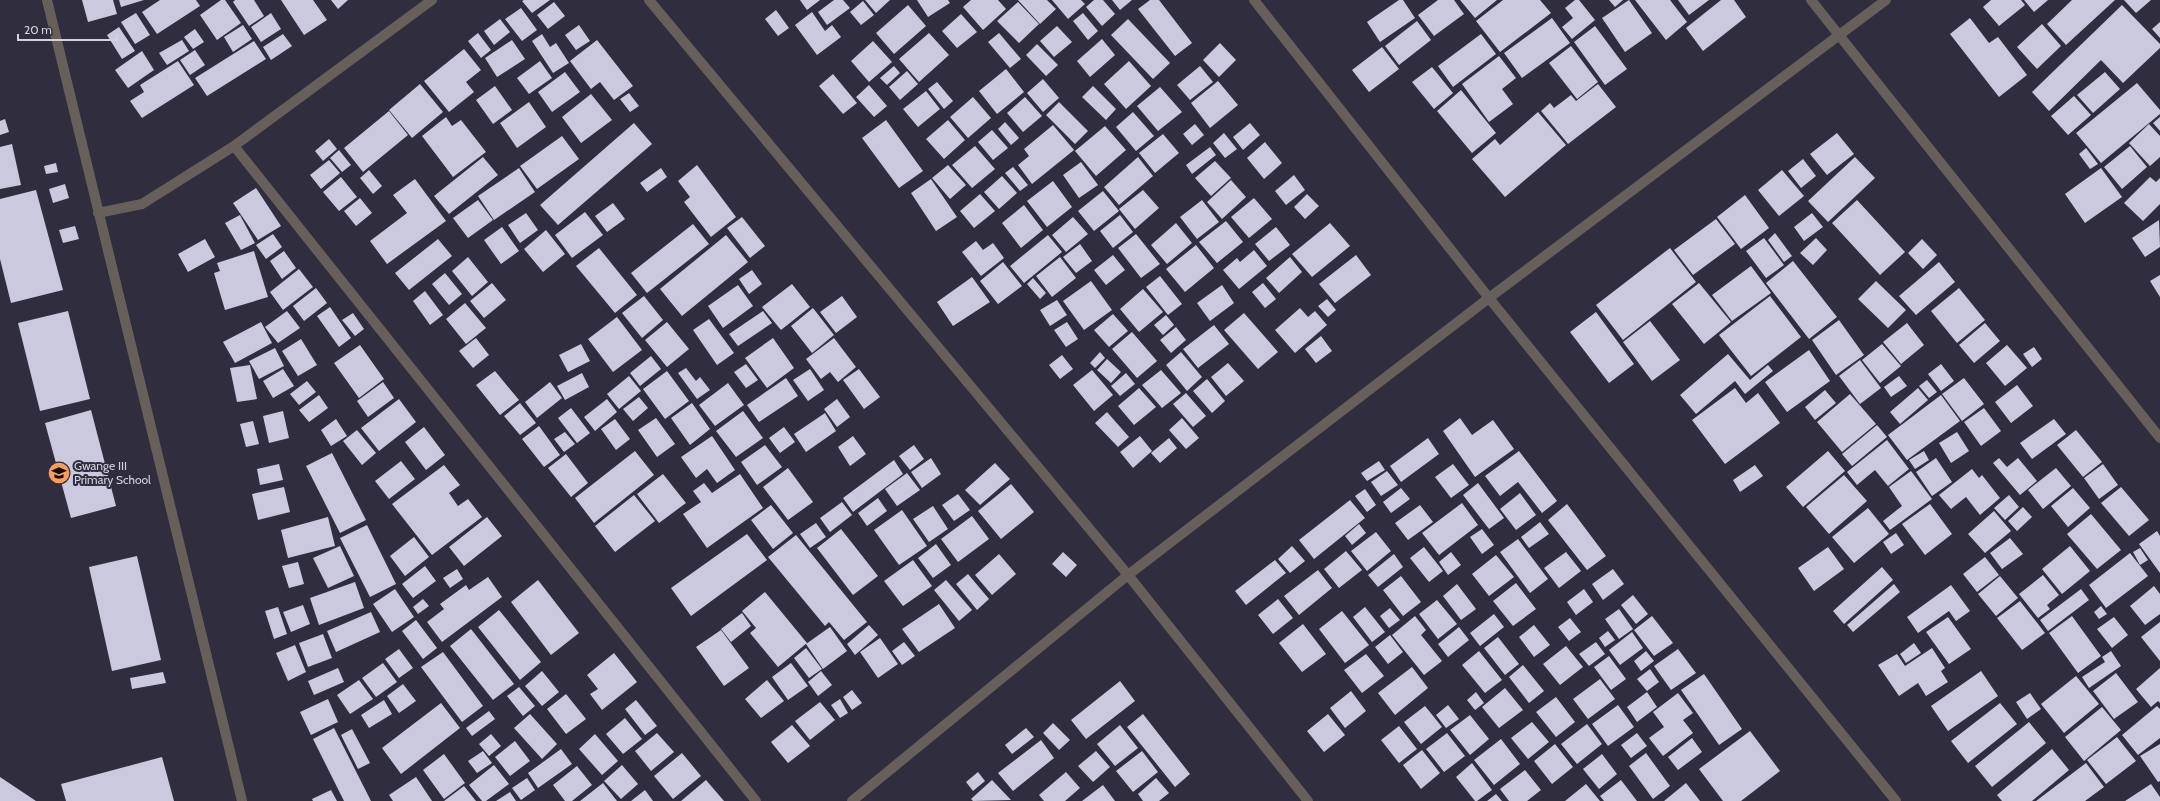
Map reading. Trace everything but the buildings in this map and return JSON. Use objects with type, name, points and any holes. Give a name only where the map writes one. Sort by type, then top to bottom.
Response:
[{"type":"street","points":[[47,0],[242,801]]},
{"type":"street","points":[[98,213],[142,204],[234,146],[432,0]]},
{"type":"street","points":[[649,0],[1128,575],[1308,801]]},
{"type":"street","points":[[1254,0],[1489,298],[1896,801]]},
{"type":"street","points":[[1811,0],[2160,438]]},
{"type":"street","points":[[852,801],[1128,575],[1489,298],[1839,37],[1886,0]]},
{"type":"street","points":[[234,146],[756,801]]},
{"type":"place","name":"Gwange III Primary School","points":[[59,473]]}]
